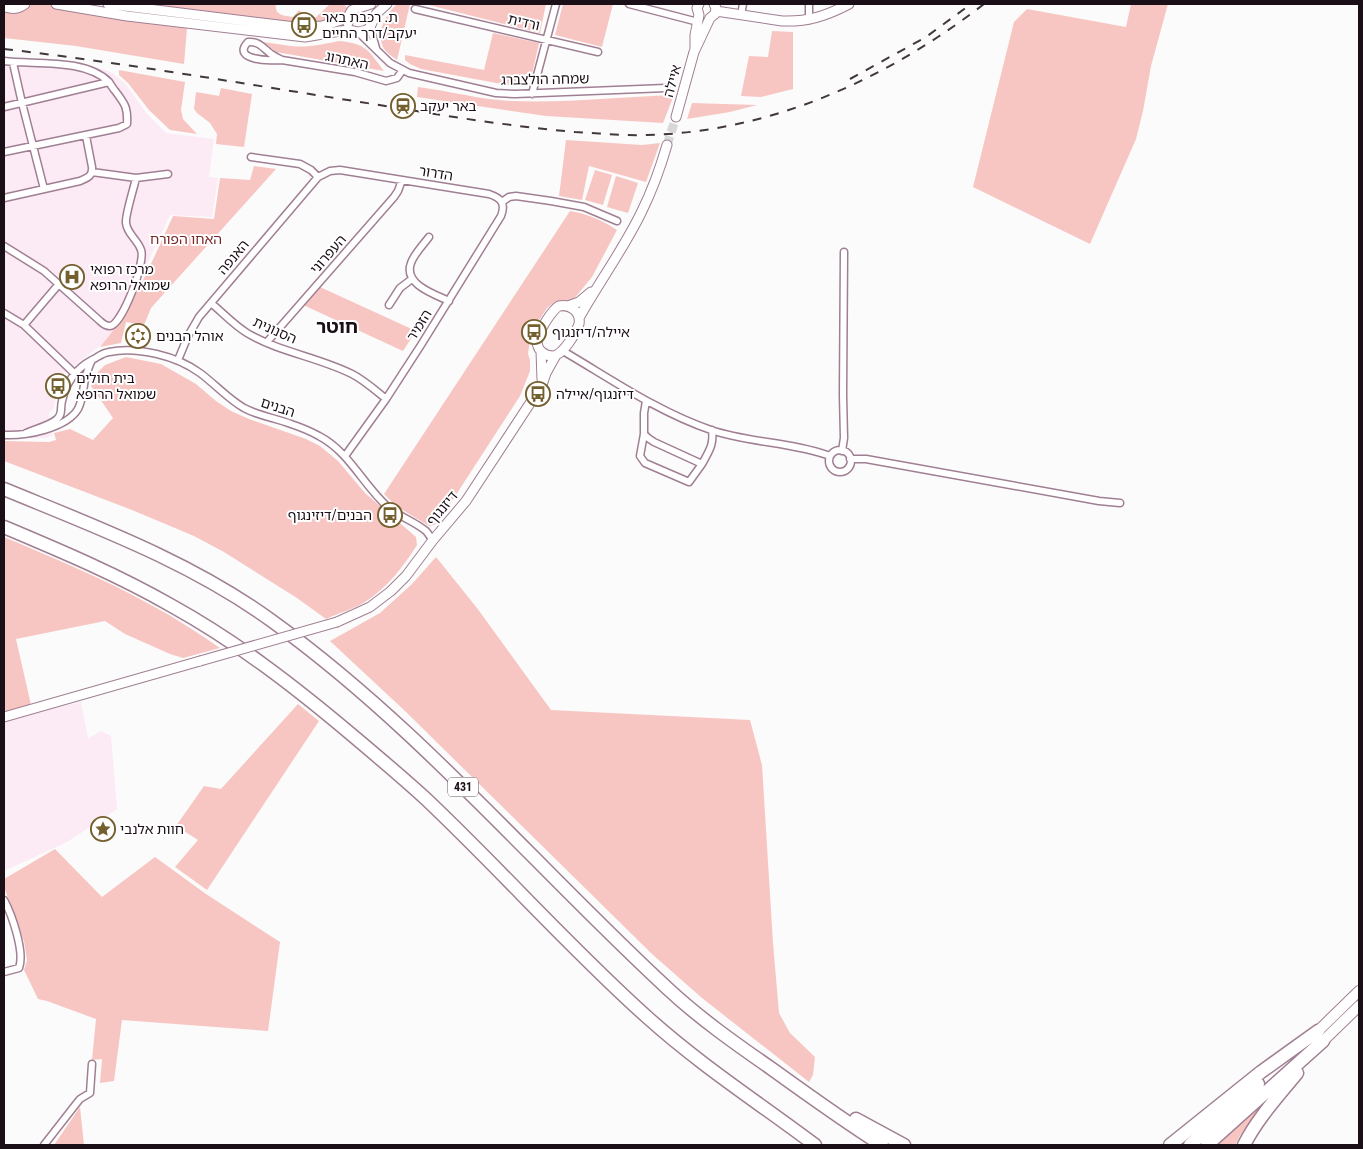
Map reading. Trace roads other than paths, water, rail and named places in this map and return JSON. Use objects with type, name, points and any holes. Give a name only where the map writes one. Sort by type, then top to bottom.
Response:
[{"type":"highway","name":"431","points":[[4,489],[165,557],[215,583],[270,619],[344,678],[412,738],[669,990],[739,1046],[882,1145]]},
{"type":"highway","name":"431","points":[[4,527],[86,562],[170,604],[245,651],[294,687],[376,754],[428,801],[646,1016],[692,1054],[815,1145]]},
{"type":"highway","points":[[1170,1145],[1261,1072],[1320,1036]]},
{"type":"highway","points":[[1190,1145],[1320,1036]]},
{"type":"highway","points":[[1206,1145],[1320,1036]]},
{"type":"highway","points":[[1244,1145],[1249,1135],[1320,1036]]},
{"type":"highway","points":[[783,1077],[904,1145]]},
{"type":"highway","points":[[775,1116],[803,1145]]},
{"type":"main road","points":[[1320,1036],[1359,991]]},
{"type":"main road","points":[[1320,1036],[1359,1006]]},
{"type":"street","points":[[56,4],[127,16],[300,36],[367,30],[386,4]]},
{"type":"street","points":[[108,4],[295,27],[322,26],[348,18]]},
{"type":"street","points":[[532,94],[556,4]]},
{"type":"street","points":[[629,4],[699,19],[710,18]]},
{"type":"street","name":"איילה","points":[[694,52],[695,35],[699,19],[697,8],[699,4]]},
{"type":"street","points":[[741,15],[743,4]]},
{"type":"street","points":[[809,4],[809,20]]},
{"type":"street","points":[[715,7],[741,15],[782,21],[809,20],[831,13],[849,4]]},
{"type":"street","points":[[4,6],[12,9],[25,5]]},
{"type":"street","points":[[356,31],[349,24],[348,18],[352,10],[366,6],[370,12],[372,34],[376,49]]},
{"type":"street","name":"איילה","points":[[676,117],[694,52],[710,18],[713,16],[715,7]]},
{"type":"street","name":"ורדית","points":[[415,9],[598,52]]},
{"type":"street","name":"שמחה הולצברג","points":[[356,31],[390,63],[402,71],[496,93],[532,94],[666,88]]},
{"type":"street","name":"האתרוג","points":[[282,60],[273,56],[256,42],[248,42],[244,48],[244,52],[250,58],[282,60],[355,72],[386,81],[396,78],[402,71]]},
{"type":"street","points":[[4,61],[68,65],[97,74],[109,82],[126,106],[127,114],[127,124],[119,128],[4,152]]},
{"type":"street","points":[[13,62],[44,189]]},
{"type":"street","points":[[4,108],[109,82]]},
{"type":"street","points":[[4,198],[80,181],[90,177],[92,172],[86,136]]},
{"type":"street","points":[[541,352],[548,356],[560,353],[578,327],[579,318],[595,289],[618,254],[641,213],[668,145]]},
{"type":"street","points":[[251,157],[300,164],[318,177]]},
{"type":"street","name":"הדרור","points":[[318,177],[330,171],[340,170],[489,194],[496,196],[502,202]]},
{"type":"street","points":[[92,172],[136,178],[168,174]]},
{"type":"street","name":"האנפה","points":[[178,360],[198,318],[318,177]]},
{"type":"street","points":[[4,246],[44,271],[105,325],[113,325],[122,313],[132,292],[142,261],[141,250],[128,229],[126,222],[136,178]]},
{"type":"street","name":"העפרוני","points":[[267,342],[394,197],[402,180]]},
{"type":"street","points":[[502,202],[509,197],[516,196],[551,201],[584,207],[617,221]]},
{"type":"street","name":"הזמיר","points":[[345,456],[386,399],[449,301],[501,216],[504,209],[502,202]]},
{"type":"street","points":[[429,237],[411,262],[410,273],[417,285],[449,301]]},
{"type":"street","points":[[842,450],[844,438],[842,394],[844,252]]},
{"type":"street","points":[[389,305],[400,288],[412,279]]},
{"type":"street","points":[[24,325],[59,284]]},
{"type":"street","points":[[542,384],[541,352],[538,336],[552,311],[560,306],[568,306],[579,302],[595,289]]},
{"type":"street","name":"הסנונית","points":[[211,303],[246,332],[353,375],[367,383],[386,399]]},
{"type":"street","points":[[568,306],[575,310],[579,318]]},
{"type":"street","points":[[4,313],[24,325],[74,373]]},
{"type":"street","name":"הבנים","points":[[49,426],[59,418],[62,400],[74,373],[98,356],[108,352],[121,351],[154,354],[178,360],[198,371],[245,409],[320,436],[345,456],[389,507],[426,532],[432,540]]},
{"type":"street","points":[[560,353],[646,401],[712,430],[763,442],[814,450],[830,456]]},
{"type":"street","name":"דיזנגוף","points":[[4,717],[336,622],[370,607],[391,591],[406,576],[432,540],[466,501],[560,353]]},
{"type":"street","points":[[4,435],[40,432],[49,426],[67,419],[77,410],[84,392],[87,371],[92,360]]},
{"type":"street","points":[[646,401],[644,434],[640,456],[645,463],[689,482],[712,446],[712,430]]},
{"type":"street","points":[[644,434],[654,442],[702,464]]},
{"type":"street","points":[[842,450],[848,454],[850,463],[848,468],[842,472],[836,472],[828,462],[834,451],[842,450]]},
{"type":"street","points":[[850,460],[866,459],[1099,501],[1120,502]]},
{"type":"street","points":[[4,900],[17,934],[21,964],[19,968],[4,972]]},
{"type":"street","points":[[44,1145],[80,1099],[90,1092],[92,1064]]},
{"type":"tunnel","points":[[667,145],[676,117]]},
{"type":"railway","points":[[850,79],[926,37],[971,4]]},
{"type":"railway","points":[[4,49],[550,130],[647,135],[693,132],[738,124],[783,112],[826,96],[867,78],[908,56],[984,4]]},
{"type":"place","name":"ת. רכבת באר יעקב/דרך החיים","points":[[304,25]]},
{"type":"place","name":"באר יעקב","points":[[403,106]]},
{"type":"place","name":"מרכז רפואי שמואל הרופא","points":[[72,277]]},
{"type":"place","name":"איילה/דיזנגוף","points":[[534,332]]},
{"type":"place","name":"אוהל הבנים","points":[[138,336]]},
{"type":"place","name":"בית חולים שמואל הרופא","points":[[58,386]]},
{"type":"place","name":"דיזנגוף/איילה","points":[[538,394]]},
{"type":"place","name":"הבנים/דיזינגוף","points":[[390,515]]},
{"type":"place","name":"חוות אלנבי","points":[[103,829]]},
{"type":"district","name":"חוטר","points":[[337,326]]},
{"type":"park label","name":"האחו הפורח","points":[[186,239]]}]
